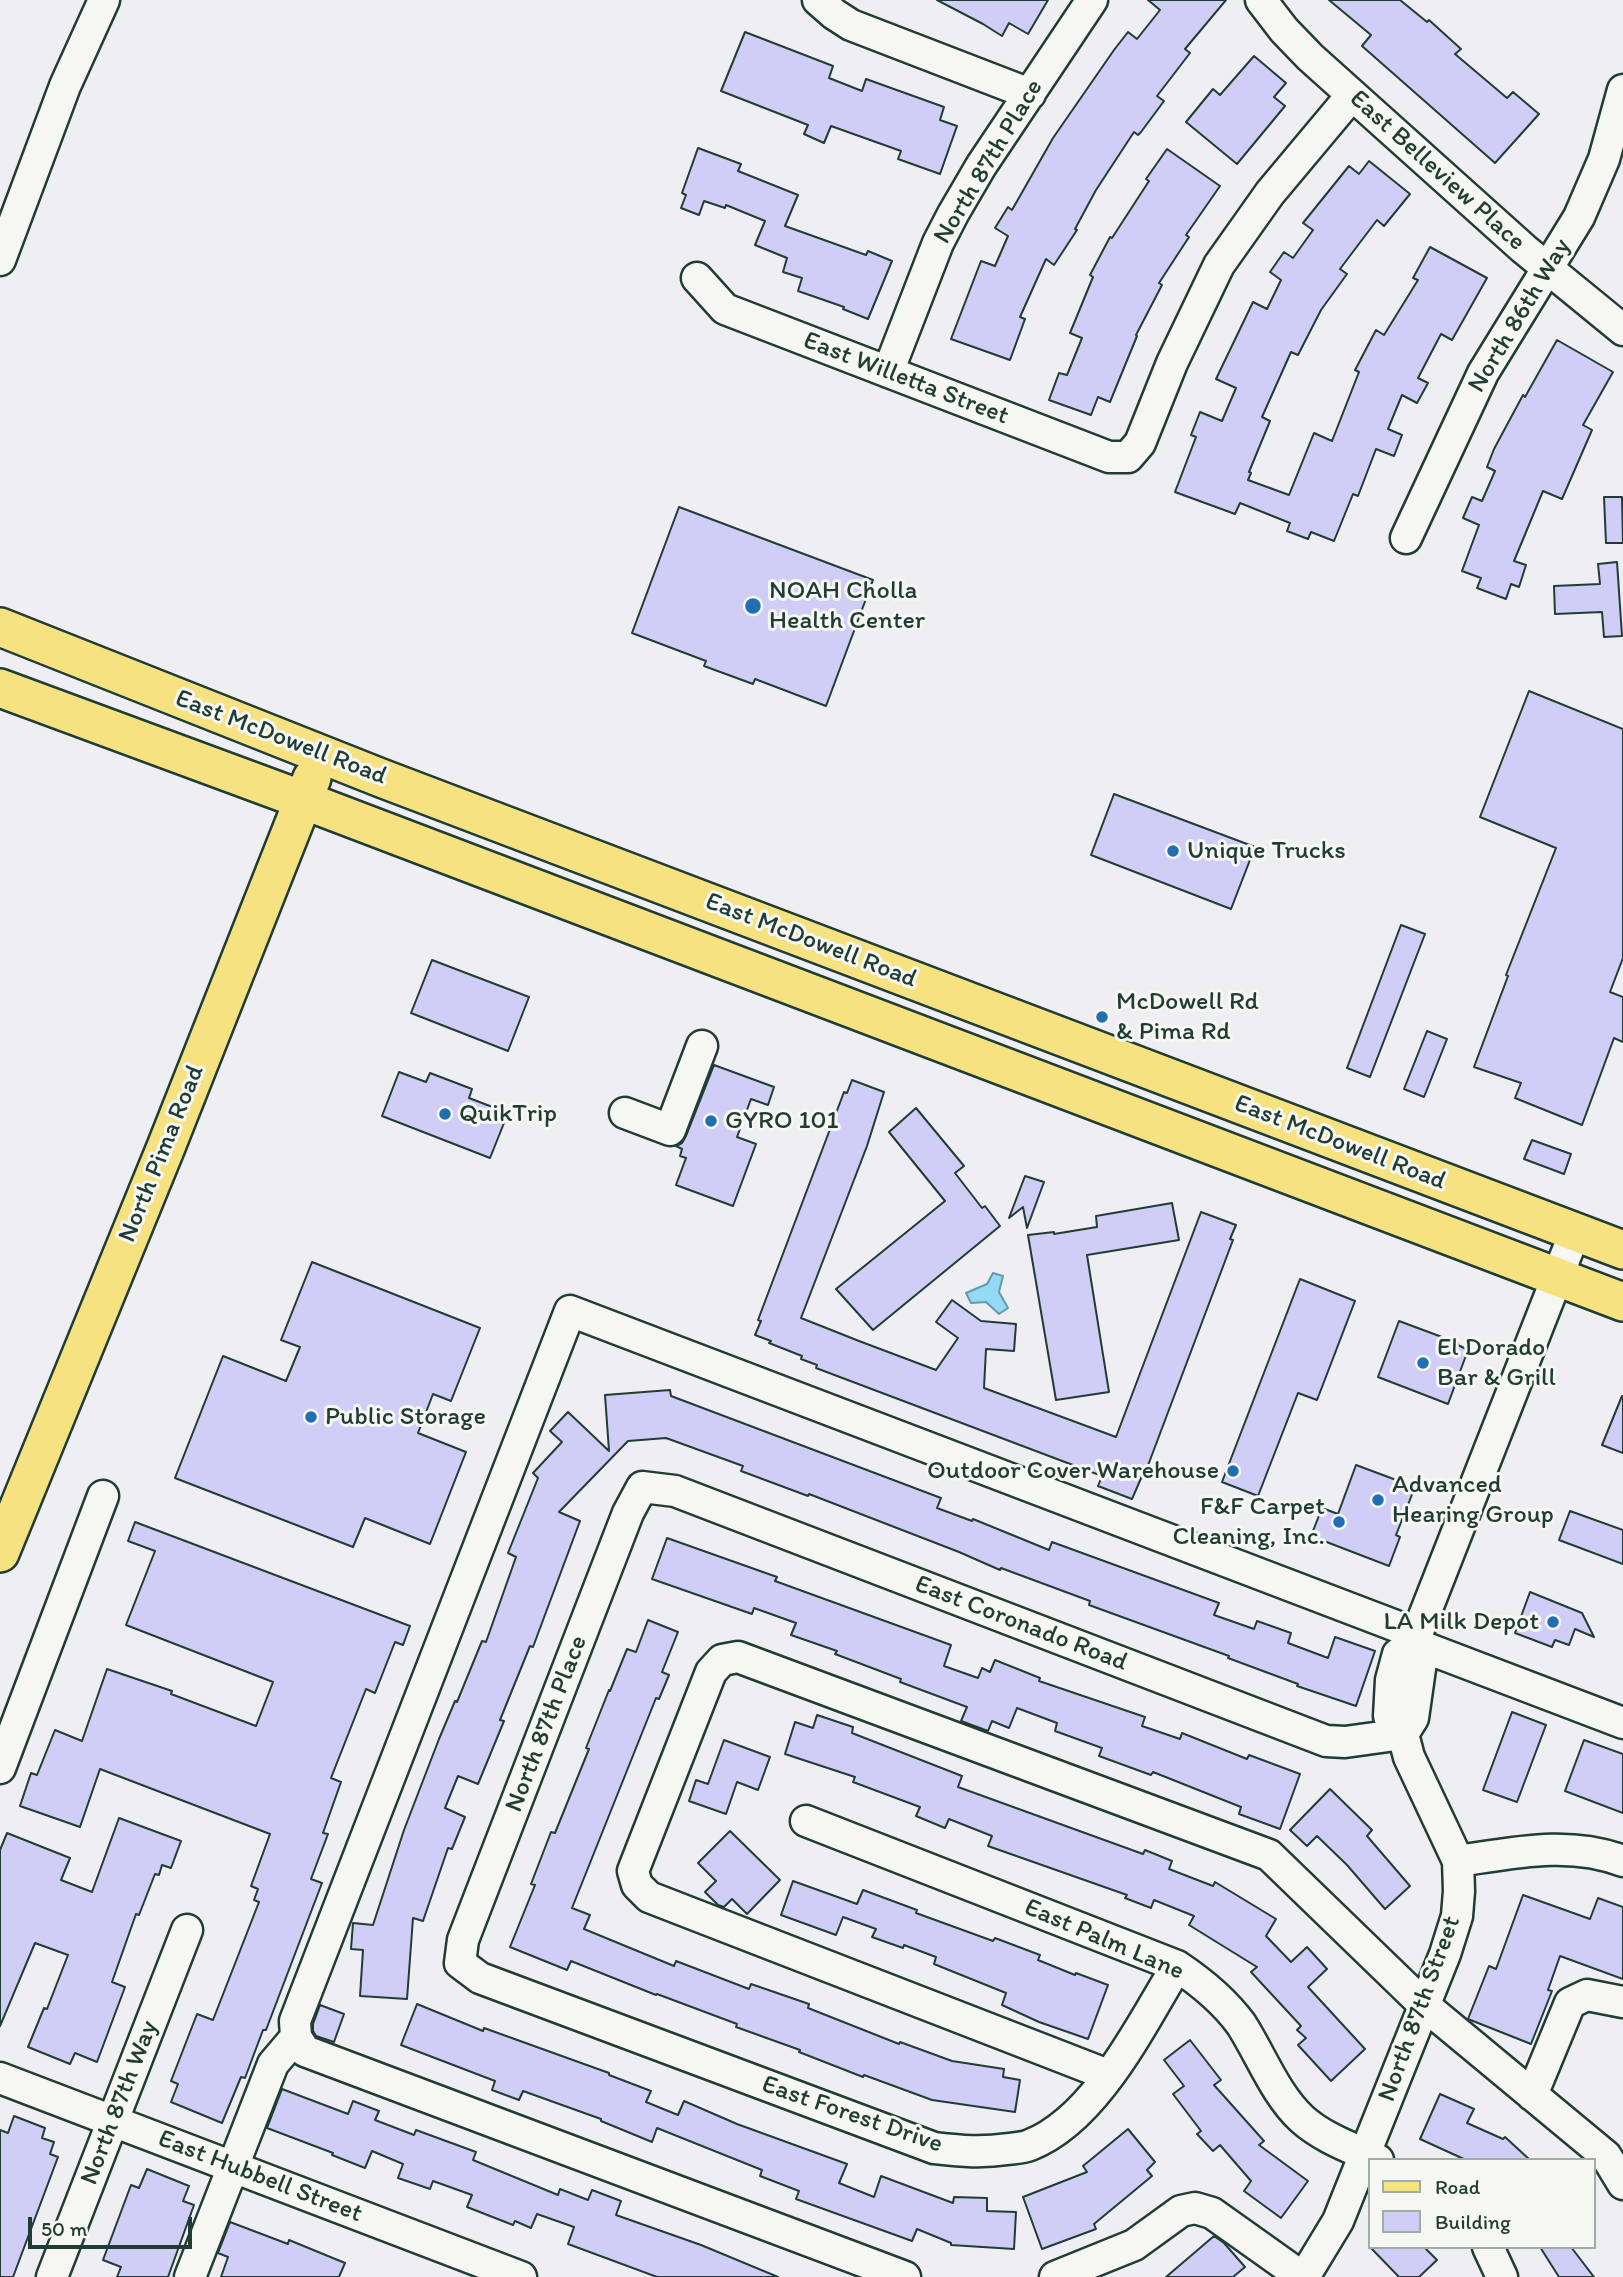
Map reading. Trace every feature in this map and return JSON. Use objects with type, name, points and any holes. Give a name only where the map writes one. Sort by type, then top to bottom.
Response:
[{"type":"main road","name":"East McDowell Road","points":[[0,627],[322,754],[1623,1250]]},
{"type":"main road","name":"East McDowell Road","points":[[0,688],[303,800],[1623,1302]]},
{"type":"main road","name":"North Pima Road","points":[[0,1553],[171,1135],[322,754]]},
{"type":"main road","points":[[851,1008],[870,963]]},
{"type":"main road","points":[[1289,1175],[1306,1129]]},
{"type":"street","points":[[0,260],[65,86],[104,0]]},
{"type":"street","points":[[818,0],[851,25],[1030,94]]},
{"type":"street","name":"North 87th Place","points":[[888,372],[938,243],[981,166],[1092,0]]},
{"type":"street","name":"East Belleview Place","points":[[1261,0],[1301,48],[1352,95],[1546,268],[1623,330]]},
{"type":"street","name":"North 86th Way","points":[[1406,538],[1483,373],[1579,217],[1604,159],[1623,90]]},
{"type":"street","name":"East Willetta Street","points":[[697,278],[725,309],[1109,457],[1128,457],[1140,443],[1172,363],[1219,265],[1270,192],[1352,95]]},
{"type":"street","points":[[625,1113],[670,1130],[702,1046]]},
{"type":"street","name":"North 87th Street","points":[[1371,2157],[1424,2005],[1445,1954],[1457,1916],[1459,1891],[1458,1861],[1409,1757],[1403,1734],[1389,1716],[1391,1680],[1398,1654],[1415,1638],[1575,1232]]},
{"type":"street","points":[[905,2277],[305,2050],[296,2037],[295,2021],[570,1311],[1415,1638],[1623,1723]]},
{"type":"street","name":"North 87th Place","points":[[460,1963],[463,1940],[628,1513],[642,1488]]},
{"type":"street","name":"East Coronado Road","points":[[642,1488],[675,1491],[1326,1741],[1345,1742],[1403,1734]]},
{"type":"street","points":[[0,1768],[103,1496]]},
{"type":"street","points":[[1108,2075],[649,1897],[637,1885],[633,1871],[711,1672],[722,1660],[738,1657],[1269,1855],[1424,2005],[1606,2156],[1623,2185]]},
{"type":"street","name":"East Palm Lane","points":[[806,1821],[1177,1966],[1205,1985],[1239,2022],[1290,2106],[1304,2121],[1338,2142],[1371,2157]]},
{"type":"street","points":[[1458,1861],[1535,1849],[1573,1850],[1611,1856],[1623,1861]]},
{"type":"street","name":"North 87th Way","points":[[52,2277],[187,1930]]},
{"type":"street","name":"East Forest Drive","points":[[460,1963],[480,1978],[934,2148],[979,2153],[1029,2146],[1063,2125],[1089,2102],[1177,1966]]},
{"type":"street","points":[[1532,2095],[1570,2003],[1587,1994],[1623,2002]]},
{"type":"street","points":[[190,2277],[273,2064],[296,2037]]},
{"type":"street","name":"East Hubbell Street","points":[[0,2078],[521,2277]]},
{"type":"street","name":"North 87th Street","points":[[1303,2277],[1338,2221],[1368,2163]]},
{"type":"street","points":[[1055,2277],[1134,2245],[1181,2211],[1195,2208],[1212,2213],[1303,2277]]},
{"type":"street","points":[[1489,2249],[1502,2277]]},
{"type":"water","points":[[993,1273],[1003,1276],[999,1292],[1008,1308],[999,1314],[986,1302],[971,1303],[966,1293],[987,1284]]},
{"type":"building","points":[[937,0],[1048,0],[1028,34],[1009,23],[1002,36]]},
{"type":"building","points":[[1148,0],[1226,0],[1185,49],[1190,53],[1157,96],[1164,101],[1141,132],[1138,135],[1134,132],[1096,190],[1075,229],[1077,230],[1054,265],[1046,259],[1020,317],[1025,319],[1010,360],[951,339],[981,261],[995,266],[1008,236],[995,228],[1008,207],[1012,210],[1053,138],[1114,50],[1128,32],[1137,39],[1160,10]]},
{"type":"building","points":[[1329,0],[1400,0],[1427,22],[1429,20],[1461,49],[1455,54],[1507,98],[1513,92],[1539,114],[1495,163],[1362,46],[1371,35]]},
{"type":"building","points":[[745,32],[833,66],[829,78],[862,91],[866,79],[944,107],[940,120],[957,126],[940,174],[898,159],[901,151],[831,126],[824,143],[804,134],[808,125],[721,91]]},
{"type":"building","points":[[1254,56],[1286,83],[1274,97],[1285,106],[1237,164],[1186,122],[1213,89],[1220,95]]},
{"type":"building","points":[[698,148],[741,164],[738,171],[798,195],[785,226],[866,255],[868,251],[892,261],[868,319],[843,309],[844,307],[798,291],[802,278],[783,272],[787,258],[755,245],[765,221],[726,205],[725,208],[704,201],[699,215],[681,208],[686,195],[682,193]]},
{"type":"building","points":[[1167,149],[1220,186],[1186,235],[1189,237],[1159,283],[1162,285],[1136,335],[1110,402],[1098,397],[1091,415],[1049,400],[1059,373],[1067,375],[1082,338],[1070,333],[1093,277],[1090,275],[1110,237],[1112,238],[1149,181],[1146,179]]},
{"type":"building","points":[[1369,161],[1410,194],[1384,226],[1377,220],[1340,269],[1347,274],[1321,310],[1298,355],[1291,352],[1262,417],[1270,421],[1248,480],[1289,495],[1314,433],[1332,441],[1359,372],[1355,370],[1376,330],[1384,335],[1418,280],[1413,278],[1430,247],[1487,278],[1452,340],[1441,334],[1418,378],[1428,383],[1417,403],[1402,395],[1388,429],[1402,435],[1394,456],[1376,449],[1358,496],[1353,494],[1334,541],[1311,532],[1308,539],[1287,531],[1290,523],[1240,503],[1235,514],[1175,492],[1196,437],[1191,435],[1200,412],[1222,421],[1236,388],[1216,379],[1253,302],[1267,309],[1281,280],[1270,272],[1284,252],[1293,258],[1313,230],[1303,223],[1349,166],[1359,174]]},
{"type":"building","points":[[1557,340],[1613,372],[1583,425],[1592,430],[1562,499],[1543,491],[1514,561],[1526,565],[1519,587],[1511,584],[1506,599],[1477,588],[1481,578],[1462,571],[1479,525],[1463,518],[1472,497],[1482,501],[1495,471],[1487,467],[1494,449]]},
{"type":"building","points":[[1604,497],[1622,497],[1623,543],[1606,543]]},
{"type":"building","name":"NOAH Cholla Health Center","points":[[679,507],[873,580],[826,706],[755,679],[753,684],[704,666],[706,661],[632,633]]},
{"type":"building","points":[[1617,562],[1622,636],[1604,637],[1602,612],[1555,614],[1554,586],[1600,584],[1598,564]]},
{"type":"building","points":[[1529,691],[1623,729],[1623,958],[1610,992],[1623,997],[1623,1042],[1614,1038],[1582,1125],[1515,1098],[1521,1083],[1474,1067],[1508,976],[1506,975],[1556,848],[1480,817]]},
{"type":"building","name":"Unique Trucks","points":[[1114,794],[1255,847],[1231,909],[1091,855]]},
{"type":"building","points":[[1401,925],[1425,934],[1370,1077],[1347,1068]]},
{"type":"building","name":"QuikTrip","points":[[432,960],[529,997],[508,1051],[411,1013]]},
{"type":"building","points":[[1427,1031],[1447,1039],[1424,1097],[1404,1089]]},
{"type":"building","name":"GYRO 101","points":[[714,1065],[774,1087],[768,1105],[751,1099],[737,1137],[756,1144],[733,1206],[676,1185],[686,1158],[680,1156],[682,1149],[676,1146],[682,1143],[686,1136]]},
{"type":"building","name":"QuikTrip","points":[[399,1072],[426,1082],[430,1073],[472,1089],[469,1098],[508,1113],[490,1158],[382,1116]]},
{"type":"building","points":[[852,1080],[884,1092],[867,1146],[801,1318],[859,1341],[936,1370],[958,1338],[936,1322],[952,1300],[981,1321],[1016,1324],[1014,1351],[986,1349],[984,1388],[1116,1437],[1201,1212],[1236,1225],[1230,1239],[1233,1240],[1144,1476],[1132,1499],[1098,1486],[1102,1476],[816,1368],[817,1365],[801,1359],[802,1356],[755,1335],[761,1321],[758,1320],[844,1092],[847,1093]]},
{"type":"building","points":[[916,1108],[964,1166],[955,1173],[1000,1226],[873,1330],[836,1289],[945,1201],[889,1132]]},
{"type":"building","points":[[1532,1140],[1571,1154],[1564,1174],[1524,1159]]},
{"type":"building","points":[[1025,1176],[1044,1182],[1027,1228],[1023,1207],[1009,1218]]},
{"type":"building","points":[[1172,1203],[1179,1240],[1087,1255],[1109,1392],[1056,1400],[1028,1235],[1097,1227],[1096,1216]]},
{"type":"building","name":"Public Storage","points":[[312,1262],[480,1328],[451,1401],[433,1394],[418,1433],[466,1452],[430,1544],[365,1518],[353,1547],[175,1478],[223,1356],[286,1381],[300,1347],[281,1340]]},
{"type":"building","points":[[1300,1279],[1355,1301],[1317,1400],[1298,1393],[1258,1496],[1222,1482]]},
{"type":"building","name":"El Dorado Bar & Grill","points":[[1399,1321],[1458,1343],[1468,1350],[1448,1404],[1378,1377]]},
{"type":"building","points":[[670,1390],[671,1396],[941,1498],[937,1508],[972,1521],[973,1519],[1049,1550],[1052,1542],[1219,1603],[1214,1615],[1254,1629],[1257,1621],[1291,1633],[1288,1643],[1328,1658],[1335,1637],[1375,1651],[1356,1706],[1297,1686],[1298,1684],[1228,1658],[1229,1656],[1089,1605],[1090,1601],[1001,1568],[1000,1570],[809,1494],[808,1496],[741,1471],[743,1466],[666,1438],[628,1441],[559,1512],[580,1521],[533,1647],[530,1646],[500,1720],[504,1721],[478,1784],[458,1776],[445,1808],[465,1817],[452,1849],[448,1848],[423,1921],[413,1918],[407,1999],[360,1996],[363,1950],[351,1949],[353,1923],[373,1925],[404,1830],[439,1739],[482,1641],[486,1642],[516,1557],[508,1553],[538,1478],[533,1473],[562,1442],[550,1431],[568,1412],[609,1451],[605,1395]]},
{"type":"building","points":[[1623,1396],[1623,1453],[1602,1445]]},
{"type":"building","points":[[1356,1465],[1415,1487],[1396,1535],[1400,1537],[1389,1566],[1311,1536],[1322,1508],[1338,1514]]},
{"type":"building","points":[[1570,1511],[1623,1530],[1623,1564],[1559,1540]]},
{"type":"building","points":[[135,1522],[410,1626],[403,1645],[395,1642],[375,1693],[366,1689],[331,1778],[341,1782],[323,1833],[328,1834],[311,1879],[322,1883],[266,2030],[263,2030],[245,2078],[241,2077],[222,2123],[171,2102],[178,2084],[171,2081],[197,2014],[213,2020],[259,1902],[254,1900],[258,1889],[251,1886],[270,1834],[100,1769],[80,1827],[20,1806],[31,1773],[37,1775],[55,1730],[82,1741],[107,1669],[172,1691],[171,1694],[256,1726],[273,1682],[126,1625],[155,1551],[128,1541]]},
{"type":"building","points":[[667,1538],[777,1577],[775,1581],[951,1645],[944,1666],[978,1678],[982,1668],[990,1672],[995,1660],[1040,1678],[1039,1681],[1145,1717],[1142,1726],[1180,1739],[1182,1733],[1247,1759],[1249,1755],[1300,1774],[1280,1829],[1239,1814],[1241,1807],[1153,1772],[1151,1775],[1099,1756],[1102,1748],[1055,1731],[1057,1723],[1017,1708],[1009,1728],[992,1721],[988,1731],[961,1721],[967,1707],[835,1654],[837,1651],[791,1635],[796,1623],[754,1608],[752,1614],[652,1579]]},
{"type":"building","name":"LA Milk Depot","points":[[1530,1592],[1582,1613],[1594,1637],[1575,1629],[1569,1645],[1555,1640],[1552,1647],[1515,1633]]},
{"type":"building","points":[[648,1620],[678,1632],[662,1672],[669,1675],[659,1699],[656,1698],[572,1908],[590,1915],[584,1929],[674,1966],[676,1961],[749,1989],[751,1984],[809,2004],[808,2008],[899,2044],[900,2042],[952,2061],[1004,2069],[1003,2077],[1020,2080],[1015,2112],[932,2100],[864,2075],[863,2077],[736,2027],[737,2024],[571,1961],[567,1970],[510,1947],[535,1885],[531,1884],[551,1832],[555,1833],[589,1749],[586,1748],[609,1690],[627,1649],[636,1652]]},
{"type":"building","points":[[1512,1712],[1546,1725],[1517,1802],[1483,1790]]},
{"type":"building","points":[[817,1715],[853,1727],[852,1733],[962,1776],[958,1787],[1143,1854],[1145,1850],[1172,1861],[1169,1869],[1213,1886],[1215,1882],[1276,1919],[1266,1936],[1291,1962],[1307,1947],[1327,1969],[1308,1987],[1365,2049],[1331,2081],[1298,2045],[1306,2038],[1297,2030],[1301,2026],[1251,1972],[1257,1967],[1189,1925],[1194,1916],[1154,1900],[1151,1908],[1125,1898],[1127,1895],[988,1846],[992,1836],[949,1819],[945,1828],[916,1816],[920,1807],[853,1782],[855,1777],[785,1754],[795,1722],[813,1728]]},
{"type":"building","points":[[724,1740],[770,1757],[758,1790],[737,1782],[726,1814],[689,1801],[696,1780],[708,1784]]},
{"type":"building","points":[[1584,1740],[1623,1754],[1623,1813],[1565,1791]]},
{"type":"building","points":[[1330,1789],[1372,1830],[1367,1836],[1410,1886],[1385,1909],[1347,1865],[1317,1836],[1307,1846],[1290,1830]]},
{"type":"building","points":[[119,1818],[181,1841],[171,1868],[162,1865],[159,1875],[155,1874],[139,1915],[136,1914],[112,1982],[125,1987],[97,2062],[75,2053],[70,2064],[28,2047],[44,2008],[47,2009],[68,1955],[35,1943],[0,2026],[0,1850],[7,1833],[70,1858],[61,1880],[92,1892]]},
{"type":"building","points":[[730,1831],[780,1880],[747,1914],[732,1899],[724,1907],[718,1905],[705,1892],[716,1881],[698,1863]]},
{"type":"building","points":[[793,1881],[857,1904],[863,1890],[917,1910],[916,1913],[1040,1955],[1038,1960],[1108,1985],[1088,2039],[1039,2022],[1002,2005],[1006,1993],[934,1964],[936,1957],[872,1937],[876,1929],[843,1917],[836,1935],[781,1915]]},
{"type":"building","points":[[1523,1895],[1590,1919],[1598,1898],[1623,1907],[1623,1979],[1560,1956],[1548,1990],[1552,1991],[1531,2044],[1468,2019],[1489,1966],[1496,1969]]},
{"type":"building","points":[[417,2004],[483,2031],[484,2028],[609,2073],[651,2091],[646,2102],[678,2115],[684,2101],[737,2124],[847,2164],[839,2183],[874,2197],[881,2176],[953,2203],[954,2197],[987,2198],[987,2211],[1016,2212],[1014,2249],[951,2245],[917,2229],[912,2241],[796,2199],[799,2191],[760,2176],[762,2170],[657,2128],[652,2142],[601,2119],[523,2091],[519,2100],[492,2090],[495,2081],[401,2045]]},
{"type":"building","points":[[320,2005],[344,2014],[334,2042],[316,2036],[313,2031]]},
{"type":"building","points":[[1190,2040],[1221,2080],[1214,2085],[1264,2141],[1259,2145],[1308,2181],[1281,2218],[1244,2191],[1251,2181],[1220,2145],[1213,2151],[1197,2134],[1201,2131],[1173,2094],[1184,2086],[1164,2060]]},
{"type":"building","points":[[282,2089],[348,2114],[353,2101],[379,2111],[375,2120],[414,2135],[416,2130],[476,2152],[473,2160],[558,2195],[560,2189],[588,2200],[592,2190],[621,2201],[616,2215],[701,2245],[778,2277],[657,2277],[568,2244],[574,2227],[537,2214],[531,2228],[515,2221],[513,2225],[467,2207],[472,2195],[433,2181],[430,2189],[398,2178],[403,2164],[372,2151],[365,2168],[267,2128]]},
{"type":"building","points":[[1440,2094],[1474,2109],[1467,2123],[1503,2139],[1505,2137],[1528,2158],[1462,2158],[1420,2139]]},
{"type":"building","points":[[14,2116],[45,2128],[42,2138],[54,2142],[50,2154],[58,2157],[13,2277],[0,2277],[0,2130],[8,2133]]},
{"type":"building","points":[[1128,2129],[1155,2162],[1147,2170],[1152,2176],[1094,2224],[1096,2229],[1042,2249],[1023,2197],[1087,2172],[1083,2166]]},
{"type":"building","points":[[147,2169],[189,2186],[183,2201],[194,2205],[168,2277],[117,2277],[121,2267],[103,2260],[131,2185],[139,2188]]},
{"type":"building","points":[[230,2222],[288,2244],[289,2240],[345,2263],[339,2277],[221,2277],[228,2257],[218,2253]]},
{"type":"building","points":[[1214,2236],[1224,2243],[1245,2267],[1233,2277],[1166,2277]]},
{"type":"building","points":[[1372,2249],[1426,2249],[1437,2260],[1419,2277],[1399,2277]]},
{"type":"building","points":[[1541,2249],[1573,2249],[1594,2277],[1559,2277]]},
{"type":"place","name":"NOAH Cholla Health Center","points":[[753,606]]},
{"type":"place","name":"Unique Trucks","points":[[1173,851]]},
{"type":"place","name":"McDowell Rd & Pima Rd","points":[[1102,1017]]},
{"type":"place","name":"QuikTrip","points":[[445,1114]]},
{"type":"place","name":"GYRO 101","points":[[711,1121]]},
{"type":"place","name":"El Dorado Bar & Grill","points":[[1423,1363]]},
{"type":"place","name":"Public Storage","points":[[311,1417]]},
{"type":"place","name":"Outdoor Cover Warehouse","points":[[1233,1471]]},
{"type":"place","name":"Advanced Hearing Group","points":[[1378,1500]]},
{"type":"place","name":"F&F Carpet Cleaning, Inc.","points":[[1339,1522]]},
{"type":"place","name":"LA Milk Depot","points":[[1553,1622]]}]
